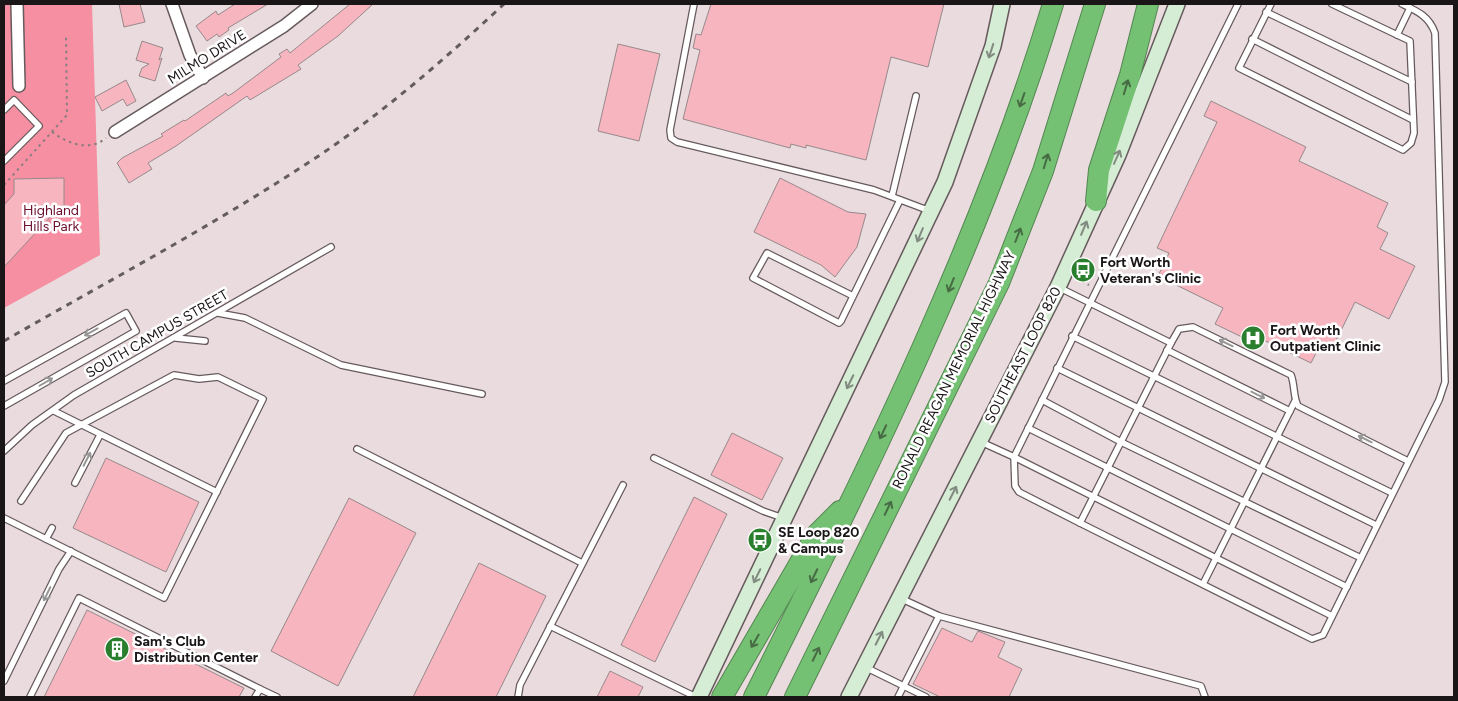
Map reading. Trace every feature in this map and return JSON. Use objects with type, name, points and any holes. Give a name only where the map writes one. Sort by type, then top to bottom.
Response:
[{"type":"highway","points":[[754,697],[851,500],[946,297],[1023,99],[1052,4]]},
{"type":"highway","name":"RONALD REAGAN MEMORIAL HIGHWAY","points":[[795,697],[999,283],[1043,170],[1095,4]]},
{"type":"highway","points":[[1096,201],[1099,170],[1130,75],[1148,4]]},
{"type":"highway","points":[[722,697],[816,535],[851,500]]},
{"type":"main road","points":[[697,697],[785,519],[945,182],[993,46],[1002,4]]},
{"type":"main road","name":"SOUTHEAST LOOP 820","points":[[849,697],[1058,287],[1118,155],[1177,4]]},
{"type":"street","points":[[17,4],[19,86]]},
{"type":"street","points":[[172,4],[190,55],[203,78]]},
{"type":"street","name":"MILMO DRIVE","points":[[114,132],[284,26],[312,4]]},
{"type":"lane","points":[[694,4],[670,138],[677,142],[874,190],[930,211]]},
{"type":"lane","points":[[1238,4],[1072,336],[1014,457],[1015,486],[1019,492],[1312,638],[1324,635],[1444,388],[1445,382],[1435,33],[1431,22],[1402,4]]},
{"type":"lane","points":[[1271,4],[1239,68],[1403,150],[1411,143],[1414,133],[1410,41],[1332,4]]},
{"type":"lane","points":[[1397,35],[1410,8]]},
{"type":"lane","points":[[1266,12],[1412,82]]},
{"type":"lane","points":[[1252,39],[1414,120]]},
{"type":"lane","points":[[4,110],[14,100],[19,86]]},
{"type":"lane","points":[[892,196],[916,96]]},
{"type":"lane","points":[[4,161],[39,126],[14,100]]},
{"type":"lane","points":[[853,296],[767,253],[753,278],[836,323],[841,321],[900,200]]},
{"type":"lane","name":"SOUTH CAMPUS STREET","points":[[4,451],[32,425],[54,412],[74,395],[218,314],[331,247]]},
{"type":"lane","points":[[1058,287],[1171,343]]},
{"type":"lane","points":[[4,381],[126,313],[136,331],[4,406]]},
{"type":"lane","points":[[218,314],[245,318],[341,365],[482,394]]},
{"type":"lane","points":[[1080,523],[1179,329],[1193,327],[1291,375],[1295,386],[1295,401],[1203,584]]},
{"type":"lane","points":[[1072,336],[1392,493]]},
{"type":"lane","points":[[176,338],[205,341]]},
{"type":"lane","points":[[1167,350],[1290,411]]},
{"type":"lane","points":[[1057,368],[1376,525]]},
{"type":"lane","points":[[4,518],[164,598],[263,399],[218,377],[199,379],[174,375],[66,432],[21,501]]},
{"type":"lane","points":[[1042,400],[1121,442],[1360,558]]},
{"type":"lane","points":[[1295,401],[1298,406],[1408,461]]},
{"type":"lane","points":[[54,412],[217,492]]},
{"type":"lane","points":[[1028,428],[1108,466],[1347,587]]},
{"type":"lane","points":[[75,483],[100,435]]},
{"type":"lane","points":[[980,442],[1094,496],[1332,616]]},
{"type":"lane","points":[[357,449],[582,563]]},
{"type":"lane","points":[[654,458],[763,511],[785,519]]},
{"type":"lane","points":[[518,697],[520,685],[623,485]]},
{"type":"lane","points":[[46,539],[52,528]]},
{"type":"lane","points":[[4,681],[59,569],[70,551]]},
{"type":"lane","points":[[30,697],[79,598],[276,697]]},
{"type":"lane","points":[[900,598],[939,616],[1201,686],[1205,697]]},
{"type":"lane","points":[[898,697],[939,616]]},
{"type":"lane","points":[[550,626],[697,697]]},
{"type":"lane","points":[[864,667],[926,697]]},
{"type":"lane","points":[[255,697],[260,689]]},
{"type":"path","points":[[4,184],[67,115],[66,36]]},
{"type":"path","points":[[52,132],[73,144],[92,147],[114,132]]},
{"type":"path","points":[[1073,255],[1087,262],[1078,279],[1096,289]]},
{"type":"green space","name":"Highland Hills Park","points":[[4,4],[92,4],[100,255],[4,308]]},
{"type":"building","points":[[119,4],[140,4],[145,22],[124,27]]},
{"type":"building","points":[[235,4],[268,4],[228,28],[229,30],[219,37],[217,34],[207,41],[196,26],[216,11],[218,15]]},
{"type":"building","points":[[350,4],[373,4],[338,36],[298,65],[301,69],[250,100],[247,96],[176,146],[148,163],[152,169],[129,183],[117,163],[122,158],[163,136],[161,134],[185,121],[226,93],[228,96],[233,93],[281,57],[279,54],[287,49],[290,53]]},
{"type":"building","points":[[711,4],[944,4],[928,67],[891,57],[866,160],[806,145],[806,148],[791,144],[790,148],[683,119],[700,50],[693,48],[696,34],[701,35]]},
{"type":"building","points":[[142,41],[163,48],[155,81],[139,76],[142,68],[149,64],[136,60]]},
{"type":"building","points":[[618,44],[660,54],[639,141],[598,131]]},
{"type":"building","points":[[126,80],[136,101],[127,106],[123,99],[102,111],[95,97]]},
{"type":"building","points":[[1211,101],[1306,147],[1299,161],[1388,203],[1377,227],[1388,233],[1380,249],[1415,266],[1389,319],[1355,302],[1331,351],[1320,345],[1311,363],[1249,333],[1246,339],[1215,324],[1223,308],[1158,276],[1169,253],[1157,248],[1217,122],[1204,116]]},
{"type":"building","points":[[64,178],[64,214],[53,214],[4,267],[4,205],[14,194],[14,179]]},
{"type":"building","points":[[780,178],[848,212],[866,214],[857,247],[835,277],[821,265],[754,232]]},
{"type":"building","points":[[732,433],[783,458],[762,500],[711,475]]},
{"type":"building","points":[[106,458],[199,502],[166,572],[73,528]]},
{"type":"building","points":[[694,497],[727,514],[655,662],[621,645]]},
{"type":"building","points":[[349,498],[416,533],[338,686],[271,651]]},
{"type":"building","points":[[479,563],[546,596],[496,697],[413,697]]},
{"type":"building","name":"Sam's Club Distribution Center","points":[[87,610],[244,688],[239,697],[44,697]]},
{"type":"building","points":[[942,628],[972,642],[978,631],[1005,642],[998,657],[1022,669],[1009,697],[940,697],[913,684]]},
{"type":"building","points":[[610,671],[643,687],[638,697],[597,697]]},
{"type":"railway","points":[[4,341],[201,229],[317,157],[366,122],[413,84],[504,4]]},
{"type":"place","name":"Fort Worth Veteran's Clinic","points":[[1083,270]]},
{"type":"place","name":"Fort Worth Outpatient Clinic","points":[[1253,338]]},
{"type":"place","name":"SE Loop 820 & Campus","points":[[760,540]]},
{"type":"place","name":"Sam's Club Distribution Center","points":[[117,649]]}]
